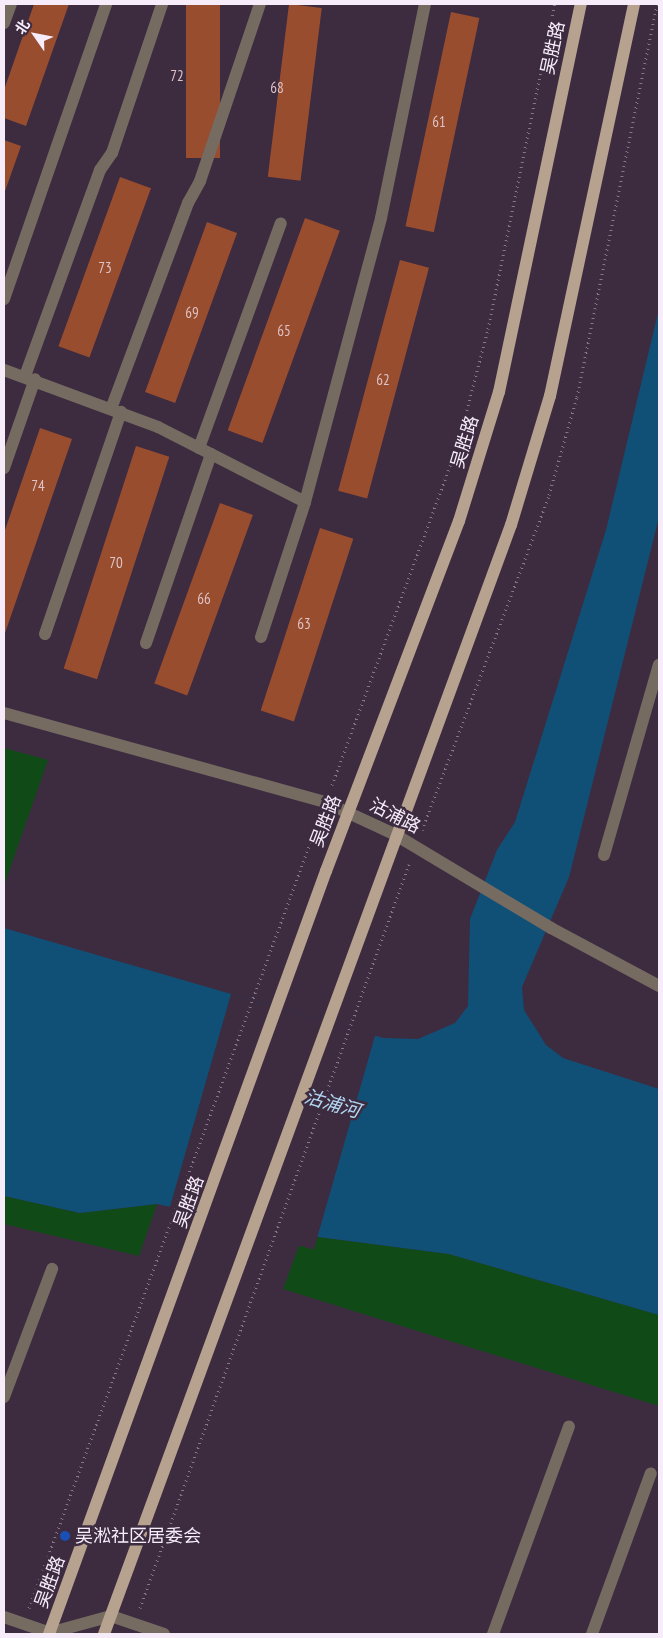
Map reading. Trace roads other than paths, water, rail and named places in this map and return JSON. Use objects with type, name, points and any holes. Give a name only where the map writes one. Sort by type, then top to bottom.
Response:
[{"type":"main road","name":"吴胜路","points":[[50,1634],[204,1214],[276,1007],[348,812],[450,548],[498,392],[581,4]]},
{"type":"main road","points":[[104,1634],[254,1225],[394,834],[510,525],[550,396],[634,4]]},
{"type":"street","points":[[4,23],[11,4]]},
{"type":"street","points":[[4,300],[106,4]]},
{"type":"street","points":[[4,468],[30,378],[100,170],[112,153],[162,4]]},
{"type":"street","points":[[45,634],[116,410],[188,203],[200,182],[260,4]]},
{"type":"street","points":[[261,638],[305,502],[380,218],[425,4]]},
{"type":"street","points":[[199,448],[281,223]]},
{"type":"street","points":[[4,370],[116,410],[199,448],[305,502]]},
{"type":"street","points":[[146,643],[211,454]]},
{"type":"street","points":[[604,855],[655,698],[659,665]]},
{"type":"street","name":"沽浦路","points":[[4,713],[325,802],[394,834],[551,928],[659,986]]},
{"type":"street","points":[[4,1397],[52,1269]]},
{"type":"street","points":[[494,1634],[569,1426]]},
{"type":"street","points":[[592,1634],[651,1472]]},
{"type":"street","points":[[4,1617],[50,1634],[111,1616],[164,1634]]},
{"type":"water","name":"沽浦河","points":[[659,309],[659,517],[569,877],[522,987],[524,1010],[546,1045],[563,1058],[659,1089],[659,1315],[449,1254],[303,1235],[157,1204],[80,1213],[4,1196],[4,928],[383,1038],[418,1039],[455,1023],[468,1006],[470,919],[497,850],[515,822],[606,530]]},
{"type":"place","name":"吴淞社区居委会","points":[[65,1536]]}]
